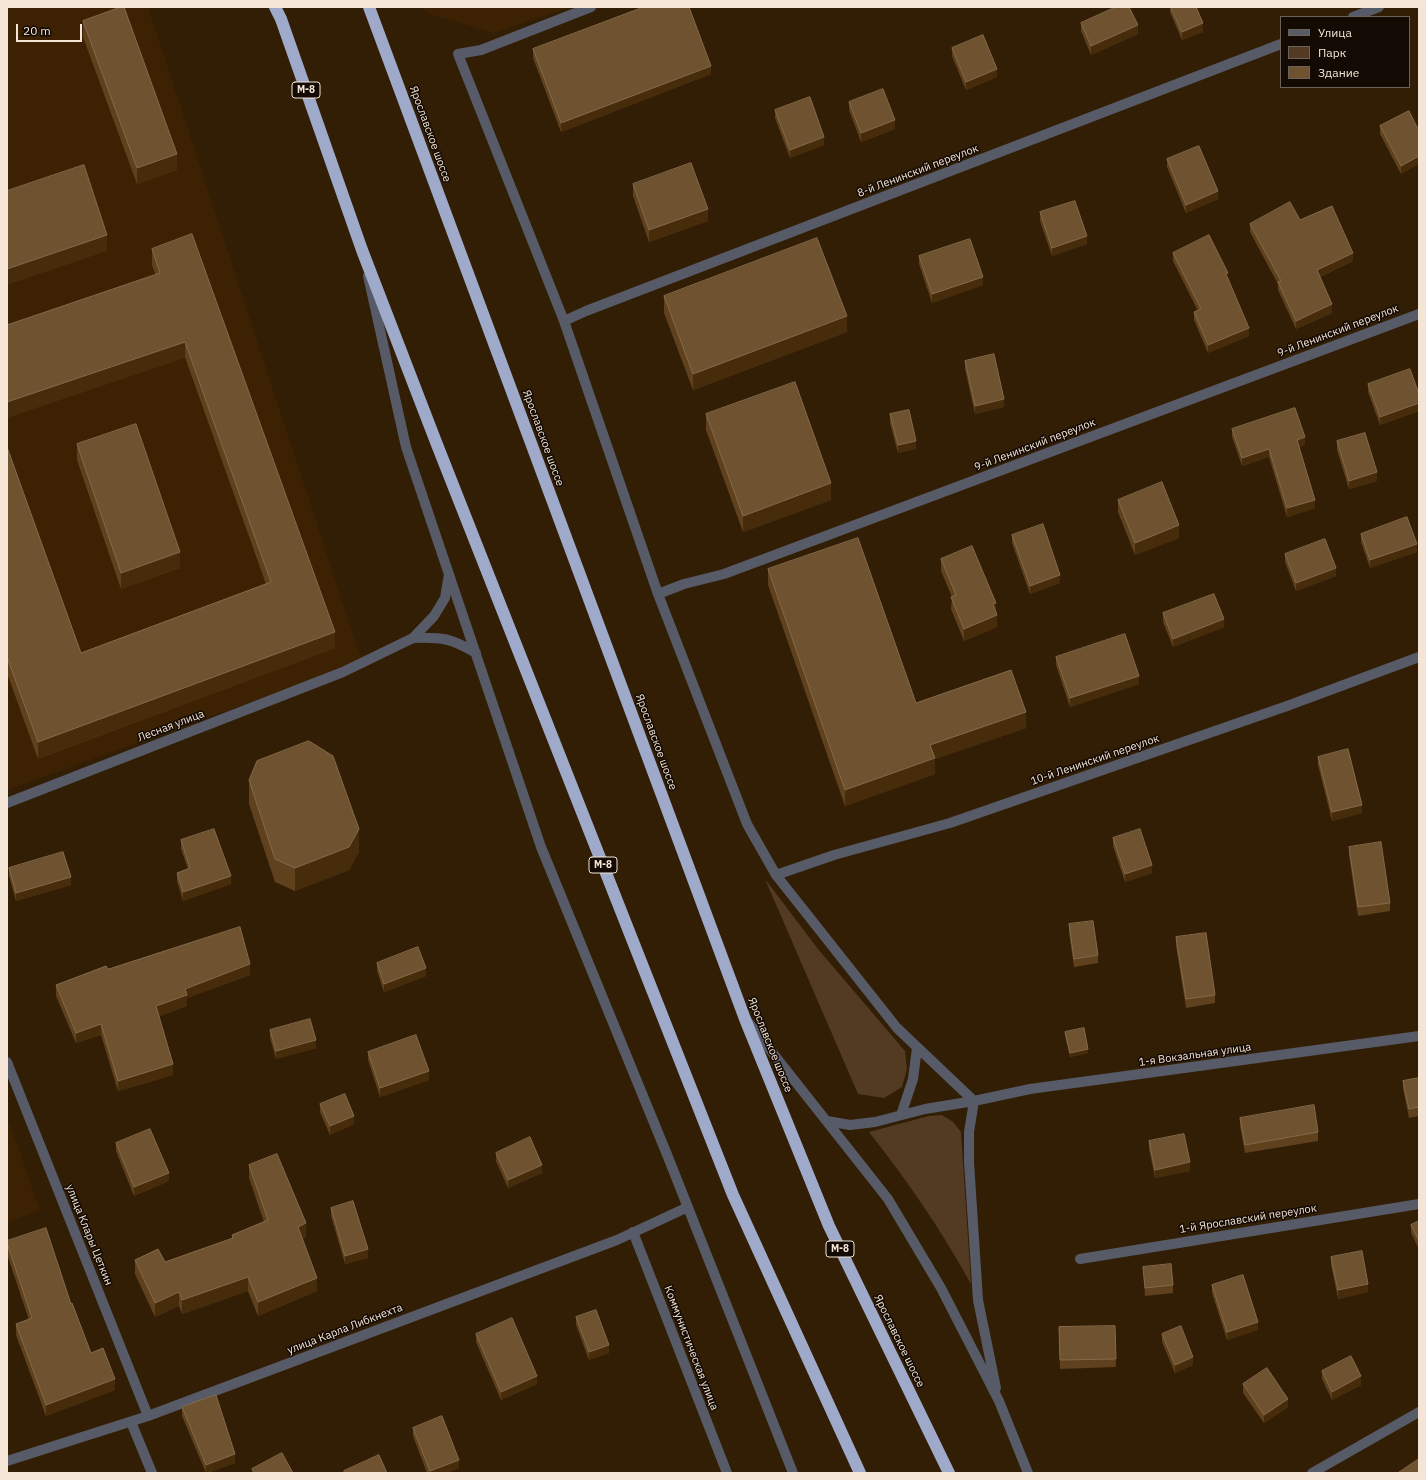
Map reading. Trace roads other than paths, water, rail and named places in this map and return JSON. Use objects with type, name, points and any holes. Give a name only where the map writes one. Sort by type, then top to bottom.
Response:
[{"type":"highway","name":"М-8","points":[[275,7],[281,18],[362,250],[441,456],[734,1195],[860,1473]]},
{"type":"highway","name":"Ярославское шоссе","points":[[369,7],[745,1018],[830,1226],[949,1473]]},
{"type":"street","points":[[591,7],[480,50],[458,54],[564,322],[658,594],[747,824],[776,875],[897,1028],[974,1101],[969,1132],[969,1162],[978,1300],[999,1401]]},
{"type":"street","points":[[1355,16],[1379,7]]},
{"type":"street","name":"8-й Ленинский переулок","points":[[564,322],[594,308],[1280,44]]},
{"type":"street","points":[[362,250],[406,447],[541,847],[688,1207],[792,1473]]},
{"type":"street","name":"9-й Ленинский переулок","points":[[658,594],[684,584],[724,574],[1419,314]]},
{"type":"street","points":[[413,638],[434,616],[441,604],[444,598],[449,573]]},
{"type":"street","points":[[413,638],[437,637],[458,642],[476,653]]},
{"type":"street","name":"Лесная улица","points":[[7,803],[343,672],[413,638]]},
{"type":"street","name":"10-й Ленинский переулок","points":[[776,875],[834,854],[950,823],[1287,706],[1419,657]]},
{"type":"street","points":[[745,1018],[888,1199],[940,1288],[999,1401],[1028,1473]]},
{"type":"street","name":"1-я Вокзальная улица","points":[[827,1121],[850,1125],[875,1122],[925,1109],[1043,1087],[1419,1036]]},
{"type":"street","points":[[901,1116],[913,1078],[917,1048]]},
{"type":"street","name":"улица Клары Цеткин","points":[[7,1062],[148,1416]]},
{"type":"street","name":"1-й Ярославский переулок","points":[[1080,1259],[1419,1204]]},
{"type":"street","name":"улица Карла Либкнехта","points":[[7,1461],[148,1416],[612,1242],[688,1207]]},
{"type":"street","name":"Коммунистическая улица","points":[[633,1232],[726,1473]]},
{"type":"street","points":[[1312,1473],[1419,1412]]},
{"type":"street","points":[[131,1422],[152,1473]]}]
